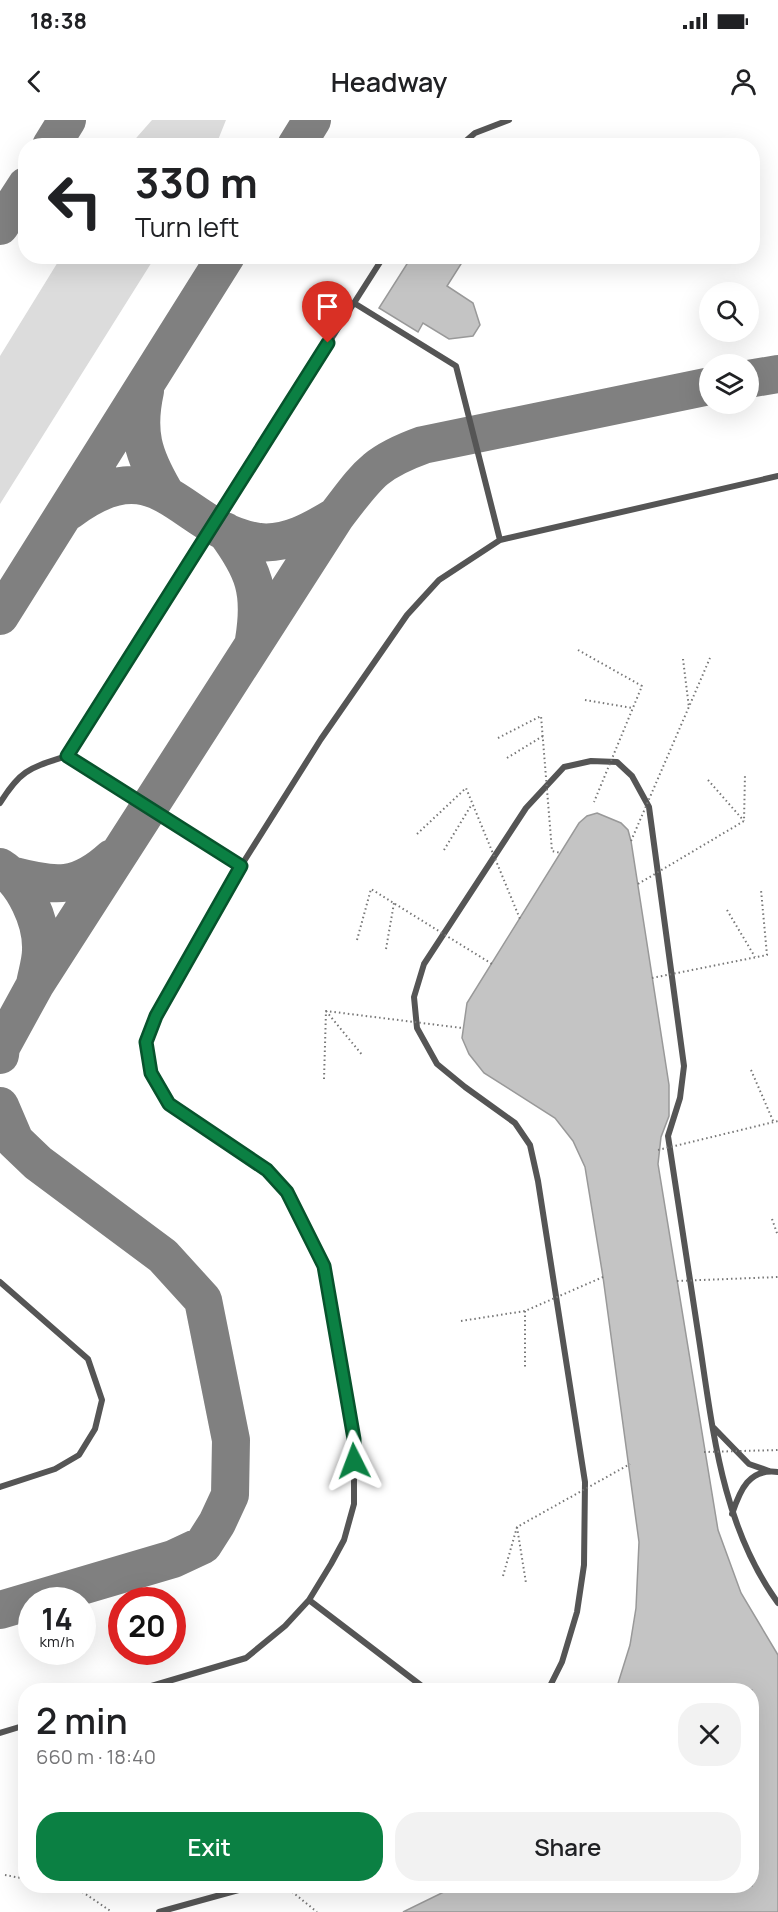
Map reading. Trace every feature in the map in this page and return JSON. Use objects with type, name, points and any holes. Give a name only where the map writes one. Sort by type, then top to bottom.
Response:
[{"type":"lane","points":[[469,138],[475,133],[509,120]]},
{"type":"lane","points":[[0,803],[14,780],[24,772],[67,756],[379,264]]},
{"type":"lane","points":[[354,303],[456,366],[500,540]]},
{"type":"lane","points":[[162,1683],[246,1658],[285,1626],[309,1600],[344,1540],[354,1504],[354,1439],[324,1266],[287,1192],[267,1170],[169,1104],[151,1073],[146,1042],[156,1016],[241,866],[321,739],[407,615],[439,580],[500,540],[778,477]]},
{"type":"lane","points":[[67,756],[241,866]]},
{"type":"lane","points":[[552,1683],[562,1662],[577,1612],[584,1565],[585,1482],[538,1181],[530,1145],[516,1123],[437,1064],[417,1028],[414,997],[424,964],[526,808],[564,767],[591,761],[617,762],[632,776],[649,807],[684,1066],[680,1098],[668,1136],[712,1426],[732,1514],[750,1554],[778,1603]]},
{"type":"lane","points":[[0,1282],[88,1359],[102,1400],[95,1429],[79,1455],[55,1468],[0,1487]]},
{"type":"lane","points":[[712,1426],[749,1464],[778,1472]]},
{"type":"lane","points":[[732,1514],[745,1483],[754,1476],[769,1471]]},
{"type":"lane","points":[[309,1600],[418,1683]]},
{"type":"lane","points":[[0,1732],[18,1727]]},
{"type":"lane","points":[[159,1912],[228,1893]]},
{"type":"path","points":[[578,650],[642,686],[594,802]]},
{"type":"path","points":[[631,840],[710,658]]},
{"type":"path","points":[[683,659],[689,708]]},
{"type":"path","points":[[585,700],[633,708]]},
{"type":"path","points":[[498,738],[541,716],[552,851],[561,853]]},
{"type":"path","points":[[507,758],[543,736]]},
{"type":"path","points":[[744,821],[745,774]]},
{"type":"path","points":[[708,780],[744,821]]},
{"type":"path","points":[[417,834],[466,788],[520,919]]},
{"type":"path","points":[[444,850],[472,804]]},
{"type":"path","points":[[638,884],[744,821]]},
{"type":"path","points":[[357,940],[371,889],[492,964]]},
{"type":"path","points":[[652,978],[767,955],[762,890]]},
{"type":"path","points":[[386,950],[394,903]]},
{"type":"path","points":[[727,910],[755,957]]},
{"type":"path","points":[[326,1011],[462,1028]]},
{"type":"path","points":[[326,1011],[363,1056]]},
{"type":"path","points":[[324,1079],[326,1011]]},
{"type":"path","points":[[751,1070],[774,1123]]},
{"type":"path","points":[[658,1150],[778,1121]]},
{"type":"path","points":[[772,1219],[778,1236]]},
{"type":"path","points":[[461,1321],[525,1311],[603,1277]]},
{"type":"path","points":[[677,1281],[778,1277]]},
{"type":"path","points":[[525,1311],[525,1367]]},
{"type":"path","points":[[704,1452],[778,1450]]},
{"type":"path","points":[[503,1576],[517,1527],[630,1464]]},
{"type":"path","points":[[517,1527],[526,1583]]},
{"type":"path","points":[[5,1875],[18,1877]]},
{"type":"path","points":[[84,1893],[112,1912]]},
{"type":"path","points":[[294,1893],[317,1912]]},
{"type":"shaded area","points":[[152,120],[226,120],[219,138],[136,138]]},
{"type":"shaded area","points":[[57,264],[151,264],[0,504],[0,356]]},
{"type":"building","points":[[407,264],[461,264],[447,286],[473,303],[480,325],[473,336],[449,339],[423,323],[418,332],[379,308]]},
{"type":"building","points":[[597,813],[621,823],[628,830],[631,841],[669,1085],[669,1116],[661,1137],[658,1164],[718,1530],[741,1593],[778,1655],[778,1912],[403,1912],[442,1893],[759,1893],[759,1683],[618,1683],[630,1645],[636,1608],[639,1542],[603,1277],[585,1167],[573,1141],[555,1118],[484,1073],[469,1054],[462,1038],[467,1003],[579,823],[587,816]]},
{"type":"taxiway","points":[[56,138],[67,120]]},
{"type":"taxiway","points":[[301,138],[312,120]]},
{"type":"taxiway","points":[[0,226],[18,198]]},
{"type":"taxiway","points":[[0,616],[221,264]]},
{"type":"taxiway","points":[[759,377],[778,374]]},
{"type":"taxiway","points":[[0,1055],[1,1047],[35,985],[336,516],[372,472],[393,458],[423,445],[699,388]]},
{"type":"taxiway","points":[[145,391],[141,419],[143,443],[151,466],[164,491]]},
{"type":"taxiway","points":[[69,511],[100,492],[126,485],[149,488],[169,496],[209,523],[232,535],[259,542],[290,539],[336,516]]},
{"type":"taxiway","points":[[225,531],[243,558],[253,582],[257,608],[254,640]]},
{"type":"taxiway","points":[[14,876],[42,882],[66,883],[88,875],[112,858]]},
{"type":"taxiway","points":[[0,867],[17,882],[35,915],[41,939],[40,963],[35,984]]},
{"type":"taxiway","points":[[0,1106],[15,1141],[38,1163],[163,1256],[203,1300],[231,1440],[230,1495],[217,1523],[203,1545],[173,1559],[0,1610]]},
{"type":"route","points":[[328,343],[67,756],[241,866],[156,1016],[146,1042],[151,1073],[169,1104],[267,1170],[287,1192],[324,1266],[354,1439],[354,1461]]}]
